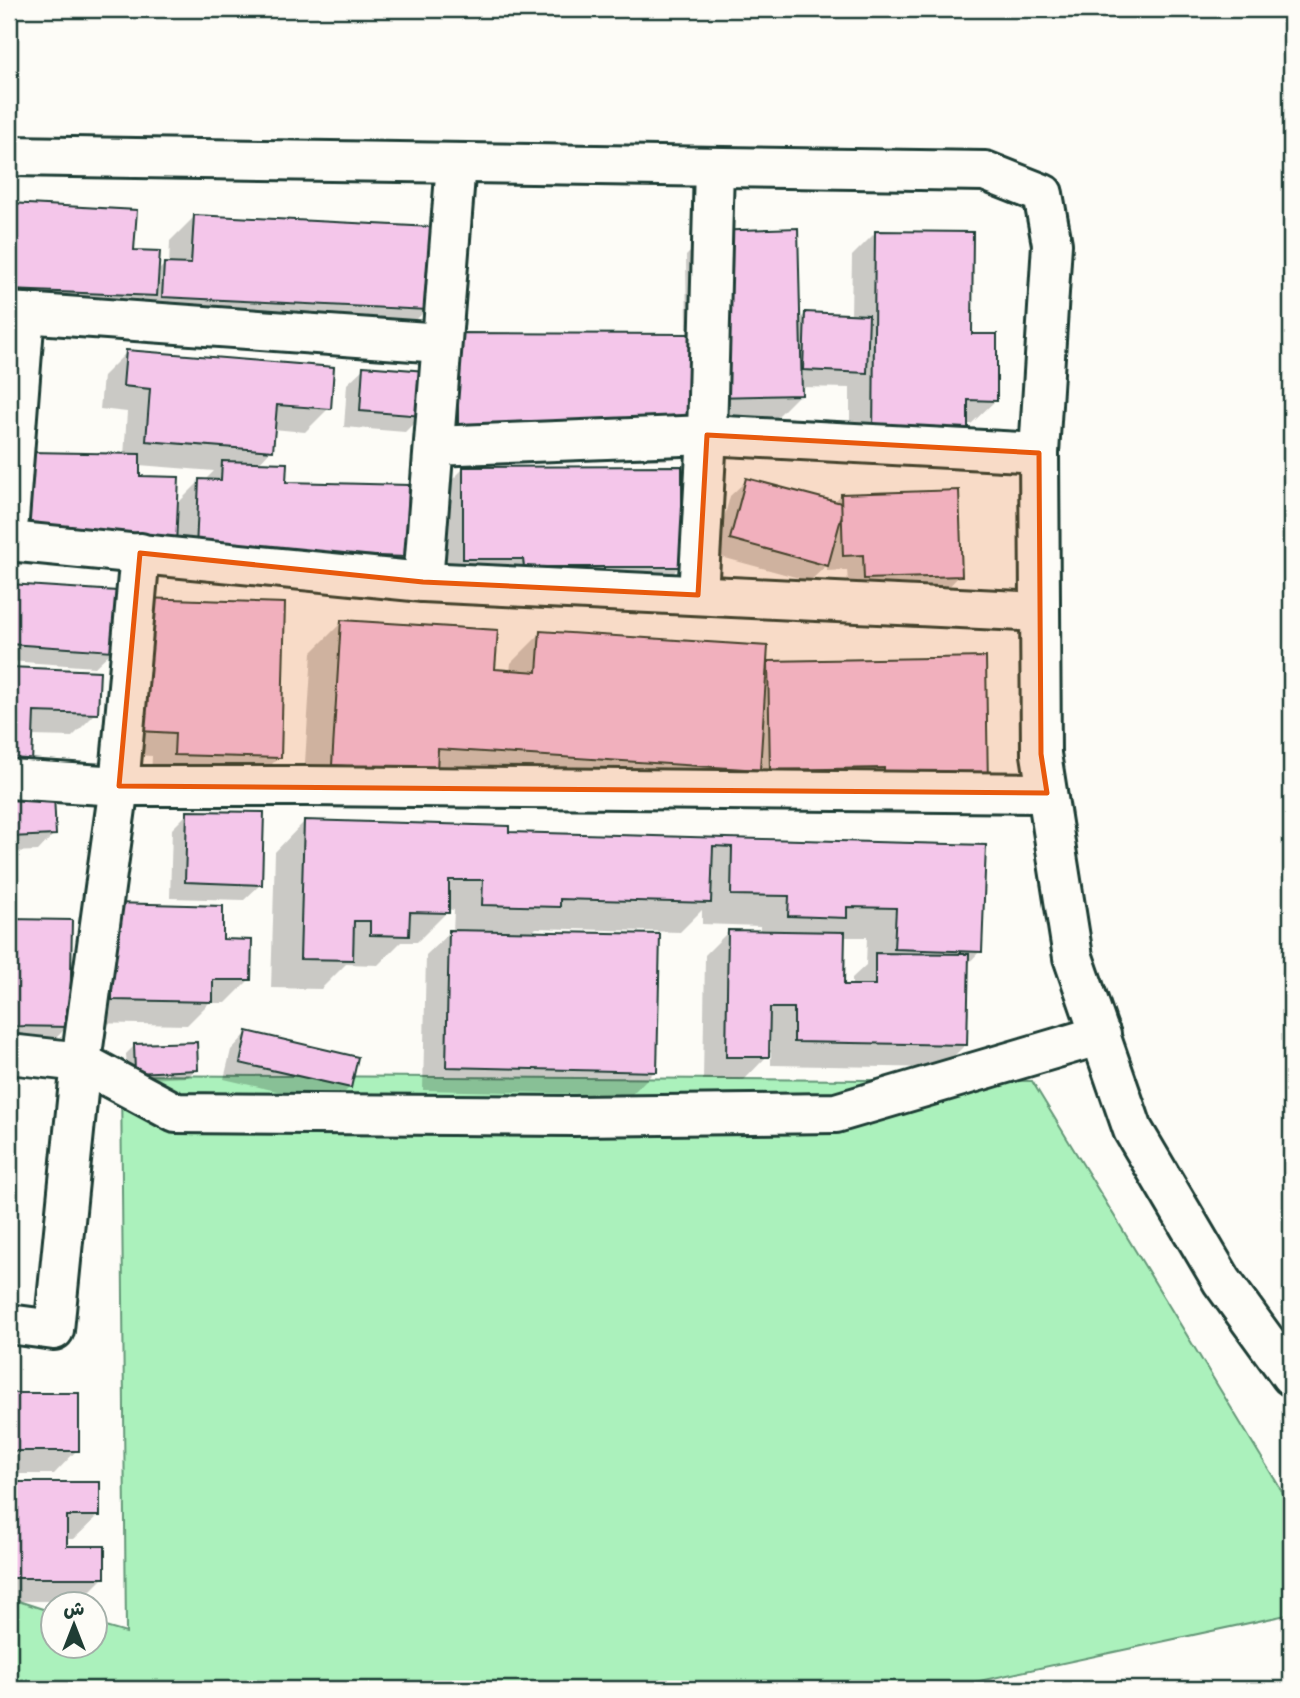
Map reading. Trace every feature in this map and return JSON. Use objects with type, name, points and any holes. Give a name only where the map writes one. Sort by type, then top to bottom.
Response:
[{"type":"street","points":[[9,156],[985,171],[1043,194],[1052,244],[1039,453],[1041,754],[1073,957],[1133,1130],[1222,1281],[1291,1376]]},
{"type":"street","points":[[423,582],[456,163]]},
{"type":"street","points":[[698,595],[707,435],[714,167]]},
{"type":"street","points":[[9,519],[17,313],[441,343]]},
{"type":"street","points":[[434,446],[707,435],[1039,453]]},
{"type":"street","points":[[9,541],[423,582],[1040,612]]},
{"type":"street","points":[[9,1325],[54,1330],[80,1062],[119,786],[140,553]]},
{"type":"street","points":[[9,779],[119,786],[1047,793]]},
{"type":"street","points":[[9,1054],[80,1062],[176,1113],[573,1116],[836,1113],[1101,1035]]},
{"type":"highlighted area","points":[[707,435],[1039,453],[1041,754],[1047,793],[119,786],[140,553],[423,582],[698,595]]},
{"type":"green space","points":[[121,1075],[1032,1081],[1291,1506],[1291,1614],[942,1689],[9,1689],[9,1598],[38,1607],[38,1660],[108,1660],[108,1628],[126,1633]]},
{"type":"building","points":[[9,203],[137,210],[134,250],[160,251],[157,296],[9,290]]},
{"type":"building","points":[[194,215],[432,227],[428,310],[162,297],[164,263],[191,264]]},
{"type":"building","points":[[798,228],[802,395],[712,397],[709,231]]},
{"type":"building","points":[[875,231],[973,232],[972,334],[997,334],[997,401],[968,400],[968,437],[873,437]]},
{"type":"building","points":[[805,312],[869,315],[867,373],[803,370]]},
{"type":"building","points":[[458,333],[692,334],[692,437],[458,437]]},
{"type":"building","points":[[126,350],[334,367],[331,409],[277,405],[273,451],[146,441],[150,389],[123,386]]},
{"type":"building","points":[[363,366],[426,371],[423,416],[360,411]]},
{"type":"building","points":[[30,452],[140,454],[140,476],[179,477],[176,546],[27,541]]},
{"type":"building","points":[[222,461],[287,463],[286,482],[409,485],[407,557],[196,550],[199,479],[221,480]]},
{"type":"building","points":[[682,466],[682,567],[524,567],[523,559],[463,559],[463,467]]},
{"type":"building","points":[[746,478],[845,504],[828,566],[730,539]]},
{"type":"building","points":[[959,490],[962,576],[864,579],[863,555],[843,556],[841,494]]},
{"type":"building","points":[[9,584],[117,591],[113,651],[9,644]]},
{"type":"building","points":[[143,598],[285,603],[281,758],[174,755],[175,733],[139,731]]},
{"type":"building","points":[[341,620],[498,630],[495,669],[537,672],[540,631],[768,646],[760,770],[438,749],[437,772],[332,765]]},
{"type":"building","points":[[986,657],[988,788],[884,790],[884,768],[770,770],[768,661]]},
{"type":"building","points":[[9,667],[100,671],[98,714],[34,712],[32,764],[9,763]]},
{"type":"building","points":[[54,795],[56,835],[9,837],[9,796]]},
{"type":"building","points":[[187,811],[264,812],[262,885],[185,882]]},
{"type":"building","points":[[304,820],[509,826],[509,832],[986,845],[982,952],[894,949],[896,908],[847,907],[847,918],[788,916],[789,896],[731,895],[732,847],[713,846],[711,903],[560,899],[560,907],[482,905],[483,880],[449,880],[449,913],[410,912],[409,936],[370,935],[370,921],[354,921],[353,960],[300,959]]},
{"type":"building","points":[[113,903],[223,906],[223,939],[252,940],[251,980],[213,980],[213,1002],[112,1000]]},
{"type":"building","points":[[9,919],[72,920],[70,1027],[9,1026]]},
{"type":"building","points":[[449,930],[660,934],[657,1072],[446,1067]]},
{"type":"building","points":[[728,930],[845,932],[844,985],[875,985],[875,953],[969,954],[967,1045],[794,1042],[794,1008],[770,1008],[769,1057],[726,1057]]},
{"type":"building","points":[[247,1031],[358,1057],[351,1088],[240,1063]]},
{"type":"building","points":[[197,1042],[198,1070],[135,1073],[134,1044]]},
{"type":"building","points":[[9,1393],[79,1393],[79,1451],[9,1451]]},
{"type":"building","points":[[9,1482],[100,1482],[100,1516],[67,1516],[67,1546],[105,1546],[105,1578],[9,1578]]}]
